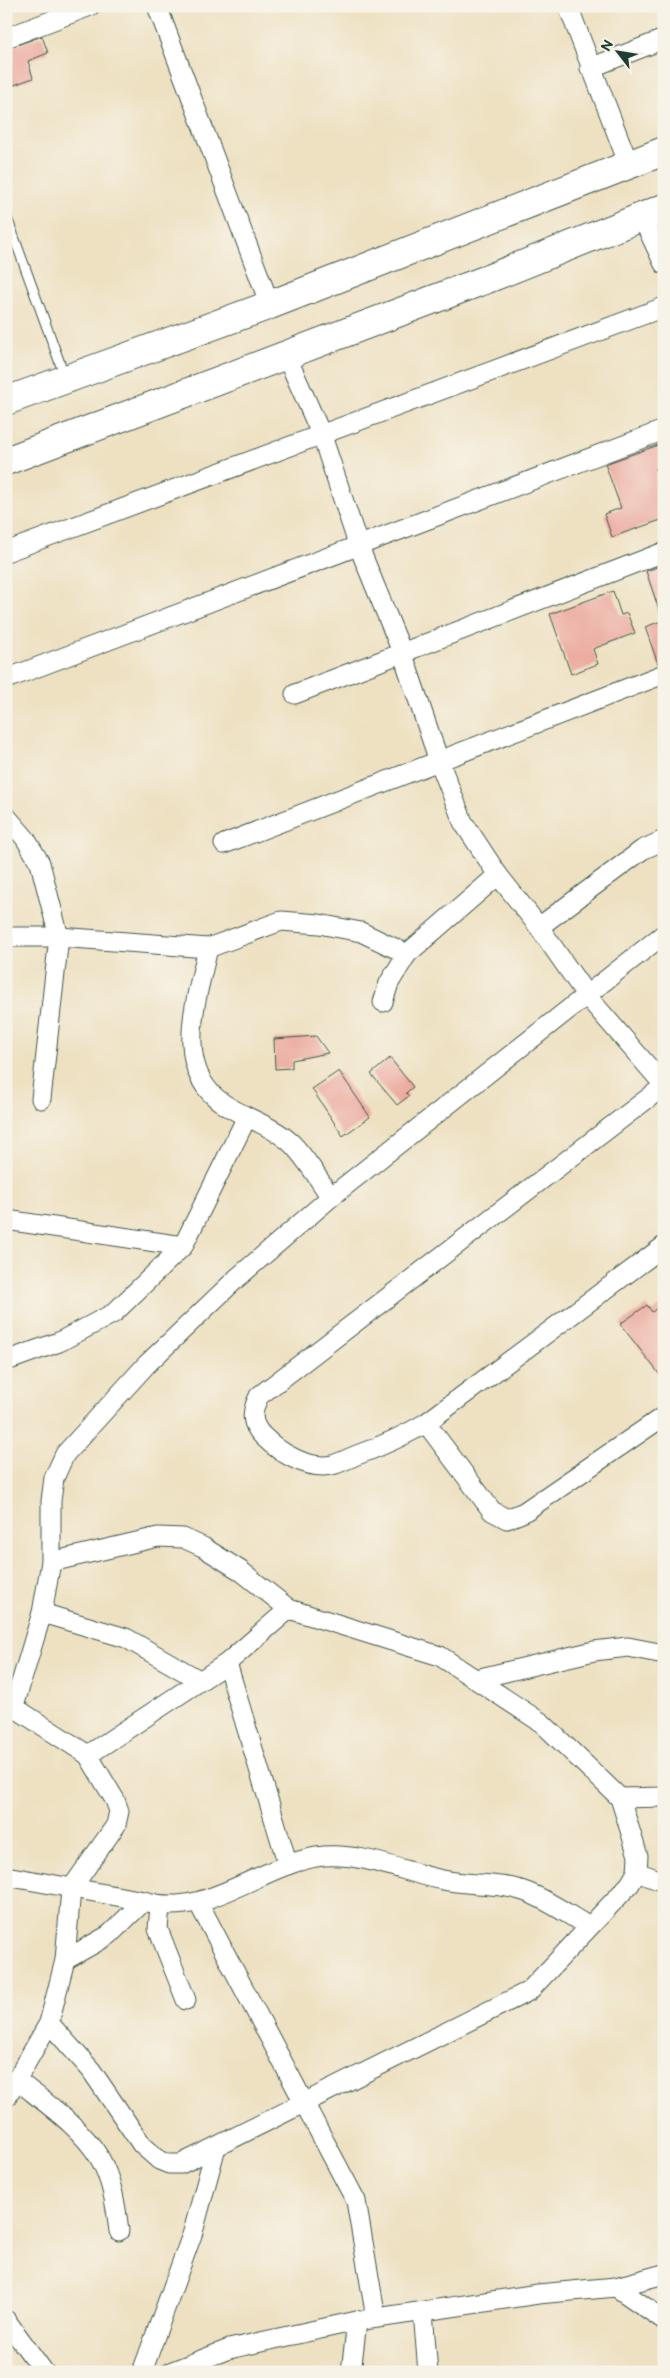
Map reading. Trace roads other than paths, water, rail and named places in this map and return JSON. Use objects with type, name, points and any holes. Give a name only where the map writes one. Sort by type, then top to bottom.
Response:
[{"type":"highway","points":[[6,402],[270,305],[664,152]]},
{"type":"highway","points":[[6,461],[286,355],[653,212]]},
{"type":"street","points":[[6,38],[90,6]]},
{"type":"street","points":[[157,6],[270,305]]},
{"type":"street","points":[[568,6],[590,68],[629,165]]},
{"type":"street","points":[[590,68],[664,39]]},
{"type":"street","points":[[653,212],[664,264]]},
{"type":"street","points":[[6,552],[322,436],[664,307]]},
{"type":"street","points":[[286,355],[322,436],[360,547],[402,652],[438,760],[463,822],[498,875],[539,927],[587,996],[664,1085],[259,1396],[254,1407],[252,1419],[257,1430],[275,1448],[293,1459],[331,1465],[399,1439],[426,1423],[664,1246]]},
{"type":"street","points":[[6,679],[360,547],[664,430]]},
{"type":"street","points":[[294,694],[664,552]]},
{"type":"street","points":[[224,844],[664,674]]},
{"type":"street","points":[[6,816],[25,838],[40,863],[59,936],[40,1099]]},
{"type":"street","points":[[539,927],[642,850],[664,840]]},
{"type":"street","points":[[383,1002],[389,983],[407,954],[498,875]]},
{"type":"street","points":[[6,937],[59,936],[208,948],[281,921],[319,924],[361,932],[407,954]]},
{"type":"street","points":[[6,2098],[49,2023],[65,1960],[71,1889],[116,1825],[119,1811],[115,1800],[88,1755],[10,1704],[42,1613],[51,1562],[54,1478],[65,1454],[147,1364],[236,1279],[332,1197],[664,934]]},
{"type":"street","points":[[208,948],[191,1028],[193,1057],[202,1084],[222,1103],[280,1134],[291,1143],[332,1197]]},
{"type":"street","points":[[6,1361],[59,1342],[114,1313],[183,1246],[247,1118]]},
{"type":"street","points":[[6,1220],[183,1246]]},
{"type":"street","points":[[426,1423],[492,1511],[507,1519],[524,1512],[664,1416]]},
{"type":"street","points":[[49,2023],[91,2070],[142,2145],[159,2160],[169,2164],[181,2164],[529,1991],[588,1926],[630,1884],[637,1872],[638,1856],[620,1798],[542,1723],[440,1656],[289,1609],[241,1571],[183,1538],[158,1537],[51,1562]]},
{"type":"street","points":[[88,1755],[227,1663],[289,1609]]},
{"type":"street","points":[[42,1613],[126,1638],[199,1680]]},
{"type":"street","points":[[476,1679],[594,1651],[628,1647],[664,1654]]},
{"type":"street","points":[[227,1663],[288,1866]]},
{"type":"street","points":[[620,1798],[664,1797]]},
{"type":"street","points":[[6,1876],[152,1903],[198,1902],[288,1866],[324,1856],[358,1858],[444,1880],[529,1893],[588,1926]]},
{"type":"street","points":[[637,1872],[664,1882]]},
{"type":"street","points":[[198,1902],[306,2103],[356,2201],[376,2318]]},
{"type":"street","points":[[65,1960],[109,1935],[152,1903]]},
{"type":"street","points":[[152,1903],[158,1929],[186,2000]]},
{"type":"street","points":[[17,2080],[84,2136],[99,2157],[116,2202],[120,2231]]},
{"type":"street","points":[[142,2372],[193,2232],[216,2147]]},
{"type":"street","points":[[170,2372],[230,2349],[357,2321],[538,2294],[616,2287],[664,2274]]},
{"type":"street","points":[[616,2287],[664,2320]]},
{"type":"street","points":[[424,2312],[428,2372]]},
{"type":"street","points":[[6,2320],[44,2372]]},
{"type":"street","points":[[351,2372],[357,2321]]},
{"type":"lane","points":[[6,215],[66,380]]}]
